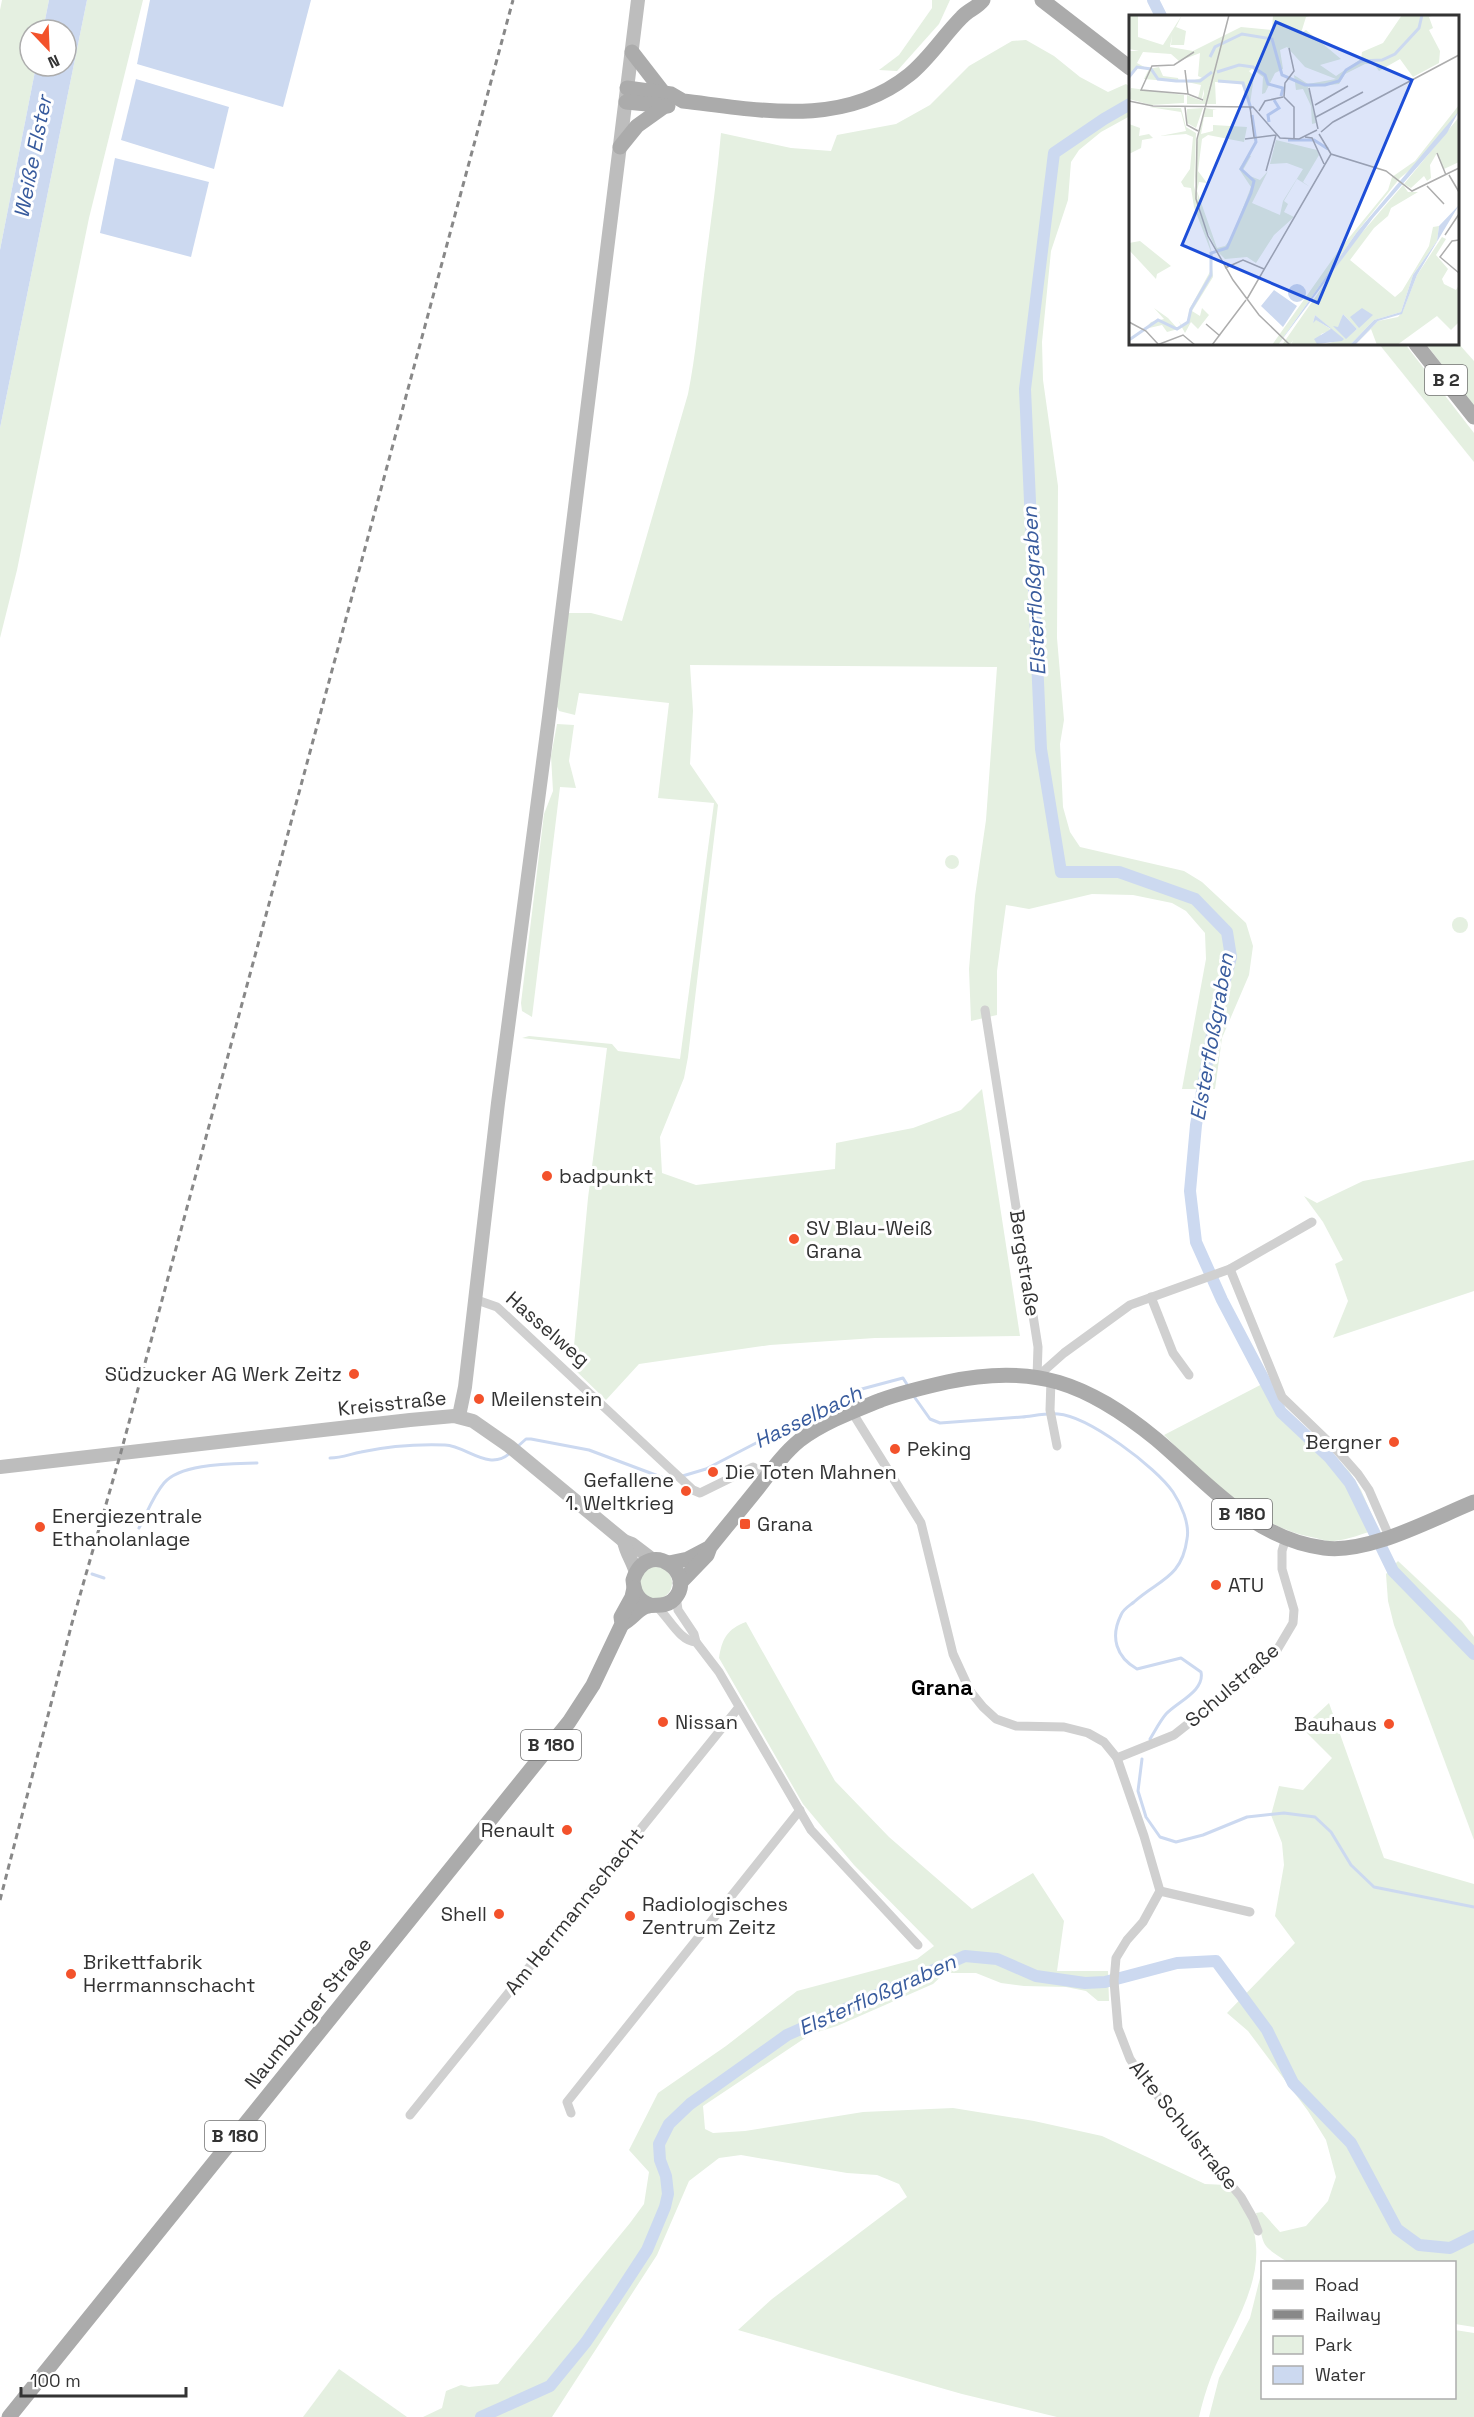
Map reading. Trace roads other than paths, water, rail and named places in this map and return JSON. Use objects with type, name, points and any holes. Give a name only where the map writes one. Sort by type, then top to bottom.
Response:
[{"type":"main road","name":"Hasselweg","points":[[459,1416],[465,1387],[474,1299],[638,0]]},
{"type":"main road","points":[[1042,0],[1129,66]]},
{"type":"main road","points":[[626,95],[783,112],[828,110],[858,103],[877,95],[909,75],[963,16],[981,1]]},
{"type":"main road","points":[[632,52],[664,99]]},
{"type":"main road","points":[[620,147],[664,99]]},
{"type":"main road","name":"B 2","points":[[1417,345],[1474,417]]},
{"type":"main road","name":"B 180","points":[[678,1590],[766,1473],[808,1435],[852,1412],[899,1394],[991,1374],[1044,1378],[1095,1398],[1128,1418],[1173,1454],[1227,1504],[1258,1524],[1286,1538],[1311,1546],[1334,1549],[1369,1544],[1474,1502]]},
{"type":"main road","name":"Kreisstraße","points":[[0,1467],[459,1416],[486,1429],[509,1446],[624,1541],[632,1544],[653,1560]]},
{"type":"main road","name":"Kreisstraße","points":[[624,1541],[626,1551],[634,1565],[635,1580]]},
{"type":"main road","name":"B 180","points":[[669,1563],[688,1559],[710,1547]]},
{"type":"main road","points":[[622,1623],[629,1621],[642,1608],[667,1604],[678,1590],[677,1572],[669,1563],[653,1560],[643,1564],[635,1580],[639,1599],[653,1606]]},
{"type":"main road","name":"Naumburger Straße","points":[[9,2417],[569,1722],[596,1680],[622,1623],[621,1617],[632,1597],[635,1580]]},
{"type":"street","name":"Bergstraße","points":[[985,1010],[1038,1347],[1057,1446]]},
{"type":"street","points":[[1044,1378],[1064,1353],[1130,1305],[1230,1269],[1312,1222]]},
{"type":"street","points":[[1230,1269],[1282,1396],[1358,1474],[1369,1490],[1387,1537]]},
{"type":"street","points":[[1151,1297],[1173,1353],[1189,1375]]},
{"type":"street","name":"Hasselweg","points":[[474,1299],[497,1307],[700,1493],[753,1467],[766,1473]]},
{"type":"street","points":[[852,1412],[921,1523],[935,1589],[953,1654],[976,1699],[996,1719],[1016,1726],[1064,1727],[1088,1733],[1104,1742],[1117,1758],[1160,1891],[1250,1912]]},
{"type":"street","name":"Schulstraße","points":[[1117,1758],[1174,1735],[1255,1671],[1277,1650],[1293,1623],[1294,1610],[1282,1569],[1282,1551],[1286,1538]]},
{"type":"street","points":[[678,1590],[678,1610],[694,1634],[696,1642],[719,1672],[813,1832],[918,1945]]},
{"type":"street","points":[[653,1606],[681,1634],[690,1641],[696,1642]]},
{"type":"street","name":"Am Herrmannschacht","points":[[410,2115],[739,1707]]},
{"type":"street","points":[[572,2113],[567,2102],[800,1810]]},
{"type":"street","name":"Alte Schulstraße","points":[[1160,1891],[1143,1922],[1127,1940],[1116,1958],[1114,1981],[1118,2028],[1122,2043],[1130,2059],[1248,2206],[1258,2231]]},
{"type":"water","points":[[49,0],[87,0],[78,44],[78,18],[45,18]]},
{"type":"water","points":[[150,0],[311,0],[283,107],[137,64]]},
{"type":"water","name":"Weiße Elster","points":[[34,78],[71,78],[0,428],[0,250]]},
{"type":"water","points":[[136,79],[229,107],[214,169],[121,140]]},
{"type":"water","points":[[115,158],[209,182],[191,257],[100,233]]},
{"type":"waterway","name":"Elsterfloßgraben","points":[[1153,0],[1160,15]]},
{"type":"waterway","name":"Elsterfloßgraben","points":[[1129,105],[1054,153],[1025,389],[1041,749],[1061,872],[1119,872],[1195,899],[1227,932],[1231,957],[1214,1023],[1196,1125],[1190,1191],[1196,1242],[1222,1300],[1281,1412],[1329,1457],[1350,1483],[1393,1571],[1474,1654]]},
{"type":"waterway","name":"Hasselbach","points":[[517,1447],[526,1439],[531,1439],[589,1450],[669,1480],[706,1469],[858,1390],[903,1378],[908,1386]]},
{"type":"waterway","name":"Hasselbach","points":[[913,1395],[930,1419],[940,1423],[1049,1414],[1071,1417],[1120,1444],[1152,1470],[1173,1492],[1186,1521],[1188,1533],[1184,1552],[1180,1562],[1168,1577],[1123,1611],[1116,1631],[1117,1646],[1124,1659],[1137,1669],[1181,1658],[1201,1672],[1201,1679],[1195,1690],[1166,1714],[1150,1739]]},
{"type":"waterway","name":"Hasselbach","points":[[330,1458],[382,1448],[424,1445],[453,1446],[478,1457],[494,1460],[510,1453]]},
{"type":"waterway","name":"Hasselbach","points":[[139,1528],[157,1493],[172,1476],[207,1466],[257,1463]]},
{"type":"waterway","name":"Hasselbach","points":[[92,1574],[104,1578]]},
{"type":"waterway","name":"Hasselbach","points":[[1142,1759],[1138,1791],[1146,1817],[1160,1837],[1176,1842],[1203,1835],[1247,1817],[1284,1813],[1315,1817],[1331,1832],[1351,1865],[1374,1887],[1474,1907]]},
{"type":"waterway","name":"Elsterfloßgraben","points":[[481,2417],[550,2386],[586,2342],[647,2250],[668,2194],[666,2176],[660,2160],[659,2144],[669,2124],[690,2104],[787,2035],[965,1956],[997,1959],[1036,1976],[1085,1983],[1105,1982],[1177,1963],[1216,1961],[1267,2030],[1293,2083],[1351,2143],[1397,2229],[1419,2245],[1450,2248],[1474,2236]]},
{"type":"railway","points":[[0,1900],[72,1623],[121,1452],[513,0]]},
{"type":"place","name":"badpunkt","points":[[547,1176]]},
{"type":"place","name":"SV Blau-Weiß Grana","points":[[794,1239]]},
{"type":"place","name":"Südzucker AG Werk Zeitz","points":[[354,1374]]},
{"type":"place","name":"Meilenstein","points":[[479,1399]]},
{"type":"place","name":"Bergner","points":[[1394,1442]]},
{"type":"place","name":"Peking","points":[[895,1449]]},
{"type":"place","name":"Die Toten Mahnen","points":[[713,1472]]},
{"type":"place","name":"Gefallene 1. Weltkrieg","points":[[686,1491]]},
{"type":"place","name":"Grana","points":[[745,1524]]},
{"type":"place","name":"Energiezentrale Ethanolanlage","points":[[40,1527]]},
{"type":"place","name":"ATU","points":[[1216,1585]]},
{"type":"place","name":"Nissan","points":[[663,1722]]},
{"type":"place","name":"Bauhaus","points":[[1389,1724]]},
{"type":"place","name":"Renault","points":[[567,1830]]},
{"type":"place","name":"Shell","points":[[499,1914]]},
{"type":"place","name":"Radiologisches Zentrum Zeitz","points":[[630,1916]]},
{"type":"place","name":"Brikettfabrik Herrmannschacht","points":[[71,1974]]},
{"type":"district","name":"Grana","points":[[942,1687]]}]
